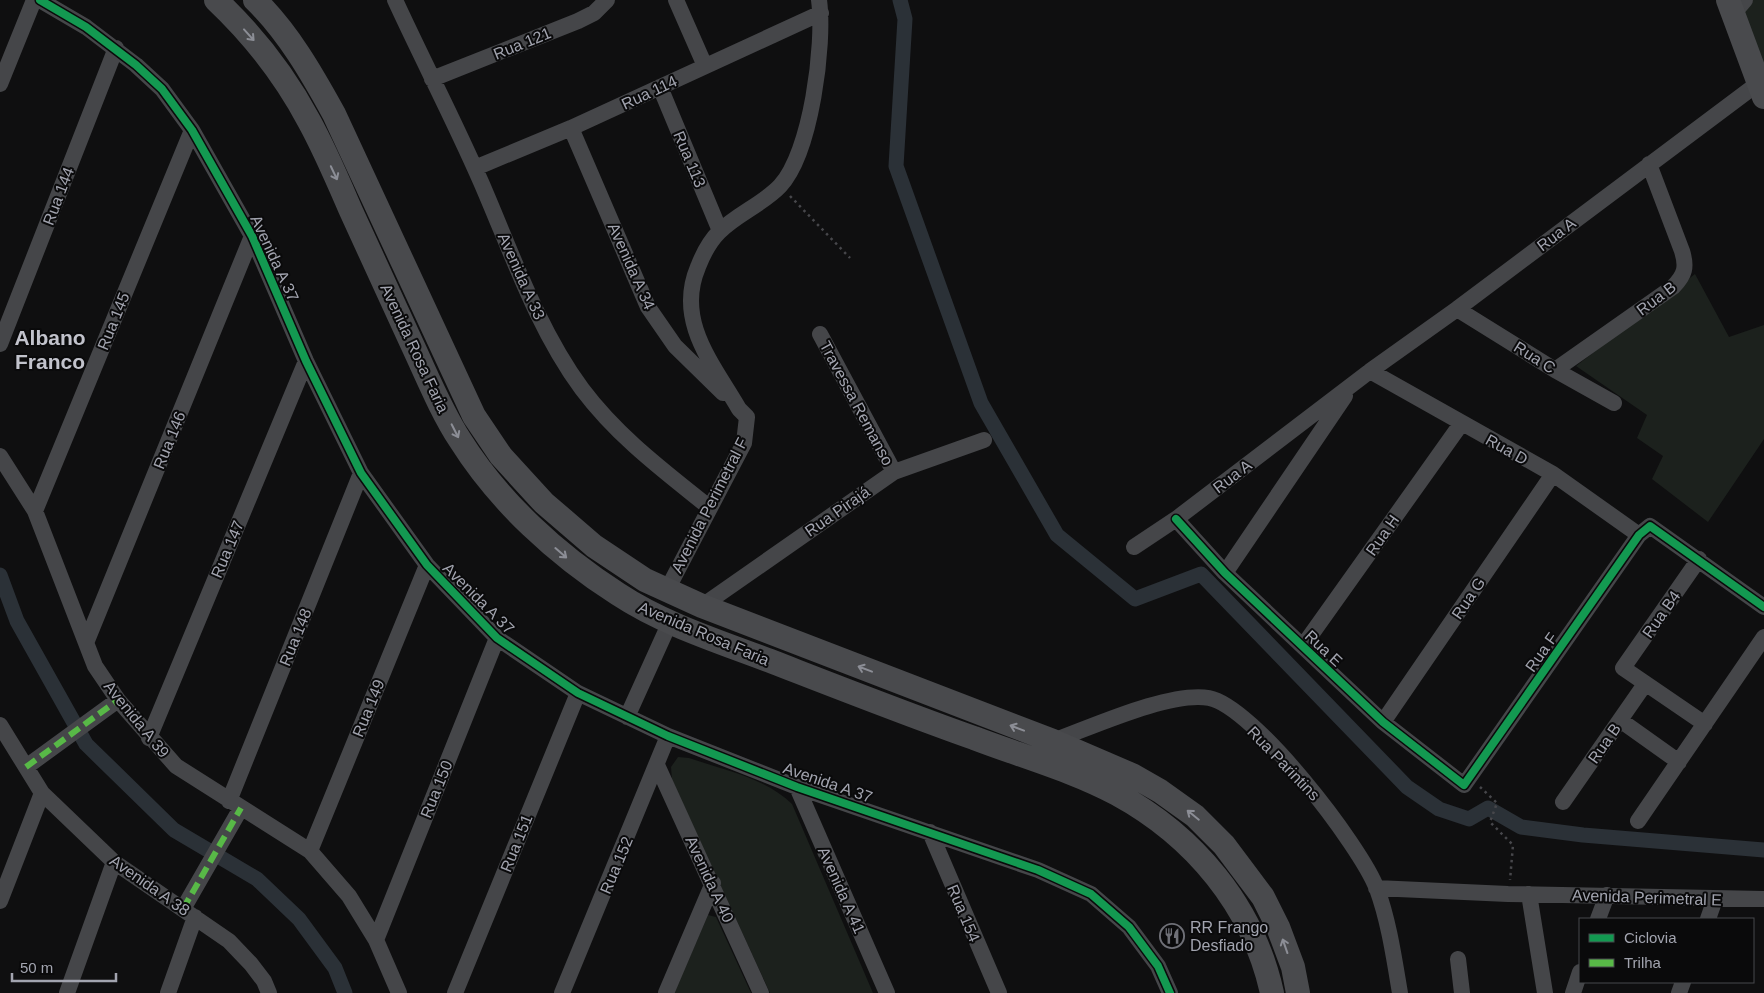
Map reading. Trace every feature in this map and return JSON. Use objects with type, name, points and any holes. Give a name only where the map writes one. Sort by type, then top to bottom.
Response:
[{"type":"street","points":[[0,84],[34,0]]},
{"type":"street","name":"Avenida A 37","points":[[40,0],[86,27],[116,48],[162,89],[192,130],[252,236],[306,361],[361,473],[427,565],[497,638],[578,693],[668,736],[797,787],[1038,870],[1091,894],[1129,927],[1158,966],[1170,993]]},
{"type":"street","name":"Avenida Rosa Faria","points":[[216,0],[259,47],[285,81],[312,125],[426,373],[458,438],[478,466],[535,529],[568,559],[623,597],[670,622],[952,731],[1066,772],[1114,792],[1164,824],[1207,863],[1227,891],[1255,939],[1272,993]]},
{"type":"street","name":"Avenida Rosa Faria","points":[[255,0],[265,10],[295,50],[318,84],[334,114],[421,304],[484,433],[501,456],[559,516],[616,562],[667,590],[706,607],[1053,741],[1132,774],[1195,816],[1224,845],[1263,897],[1278,927],[1293,967],[1298,993]]},
{"type":"street","name":"Avenida A 33","points":[[395,0],[475,168],[540,316],[565,363],[583,390],[628,441],[710,508]]},
{"type":"street","name":"Rua 121","points":[[432,79],[578,21],[594,13],[607,0]]},
{"type":"street","points":[[676,0],[705,66]]},
{"type":"street","points":[[1735,4],[1762,87]]},
{"type":"street","name":"Avenida Perimetral F","points":[[667,590],[744,443],[747,417],[739,409],[697,337],[691,319],[689,298],[692,282],[705,250],[720,231],[780,186],[791,170],[807,131],[814,82],[820,7]]},
{"type":"street","name":"Rua 114","points":[[475,168],[571,128],[705,66],[820,7]]},
{"type":"street","name":"Rua 144","points":[[0,344],[116,48]]},
{"type":"street","name":"Rua 113","points":[[660,87],[720,231]]},
{"type":"street","name":"Rua A","points":[[1134,547],[1176,519],[1370,371],[1649,164],[1762,87]]},
{"type":"street","name":"Avenida A 34","points":[[571,128],[648,307],[676,346],[739,409]]},
{"type":"street","name":"Rua 145","points":[[35,511],[192,130]]},
{"type":"street","name":"Rua B","points":[[1555,370],[1673,287],[1685,272],[1685,259],[1649,164]]},
{"type":"street","name":"Rua 146","points":[[86,643],[252,236]]},
{"type":"street","name":"Rua C","points":[[1457,308],[1555,370],[1614,402]]},
{"type":"street","name":"Travessa Remanso","points":[[820,334],[894,472]]},
{"type":"street","name":"Rua 147","points":[[149,738],[306,361]]},
{"type":"street","name":"Rua D","points":[[1370,371],[1552,474],[1639,535]]},
{"type":"street","name":"Rua A","points":[[1225,573],[1354,384]]},
{"type":"street","name":"Rua H","points":[[1303,646],[1462,424]]},
{"type":"street","name":"Rua Pirajá","points":[[706,607],[894,472],[984,440]]},
{"type":"street","name":"Avenida A 39","points":[[0,456],[35,511],[95,666],[118,700],[149,738],[176,766],[310,851],[349,896],[376,940],[399,993]]},
{"type":"street","name":"Rua 148","points":[[168,993],[189,912],[210,862],[219,846],[361,473]]},
{"type":"street","name":"Rua G","points":[[1383,722],[1552,474]]},
{"type":"street","name":"Rua E","points":[[1176,519],[1225,573],[1383,722],[1467,781]]},
{"type":"street","points":[[1639,535],[1650,526],[1764,607]]},
{"type":"street","name":"Rua F","points":[[1467,781],[1639,535]]},
{"type":"street","name":"Rua B4","points":[[1645,684],[1623,668],[1699,559]]},
{"type":"street","name":"Rua 149","points":[[310,851],[427,565]]},
{"type":"street","points":[[698,634],[706,607]]},
{"type":"street","points":[[627,717],[670,622]]},
{"type":"street","points":[[1638,821],[1764,637]]},
{"type":"street","name":"Rua 150","points":[[376,940],[497,638]]},
{"type":"street","points":[[1645,684],[1705,724]]},
{"type":"street","name":"Rua B","points":[[1563,802],[1645,684]]},
{"type":"street","name":"Rua 151","points":[[455,993],[578,693]]},
{"type":"street","name":"Rua Parintins","points":[[1053,741],[1162,702],[1189,696],[1211,698],[1234,712],[1272,746],[1321,801],[1353,844],[1376,888],[1393,949],[1400,993]]},
{"type":"street","points":[[26,767],[118,700]]},
{"type":"street","points":[[952,731],[961,706]]},
{"type":"street","points":[[1620,720],[1679,762]]},
{"type":"street","name":"Avenida A 38","points":[[0,725],[42,793],[114,862],[229,941],[251,964],[264,981],[269,993]]},
{"type":"street","name":"Rua 152","points":[[562,993],[668,736]]},
{"type":"street","name":"Avenida A 40","points":[[657,765],[761,993]]},
{"type":"street","name":"Avenida A 41","points":[[797,787],[887,993]]},
{"type":"street","points":[[0,901],[42,793]]},
{"type":"street","name":"Rua 154","points":[[930,832],[999,993]]},
{"type":"street","points":[[67,993],[114,862]]},
{"type":"street","points":[[666,993],[712,883]]},
{"type":"street","name":"Avenida Perimetral E","points":[[1376,888],[1508,894],[1764,899]]},
{"type":"street","points":[[1529,894],[1545,993]]},
{"type":"street","points":[[1598,918],[1607,895]]},
{"type":"street","points":[[1708,918],[1715,899]]},
{"type":"street","points":[[1458,959],[1462,993]]},
{"type":"street","points":[[1573,993],[1579,975]]},
{"type":"path","points":[[780,186],[850,258]]},
{"type":"path","points":[[1467,781],[1497,803],[1490,822],[1513,845],[1508,894]]},
{"type":"shaded area","points":[[1753,0],[1764,0],[1764,68],[1741,12]]},
{"type":"shaded area","points":[[1695,274],[1729,337],[1764,325],[1764,439],[1708,522],[1652,479],[1663,456],[1637,438],[1647,415],[1576,366]]},
{"type":"shaded area","points":[[678,757],[689,758],[757,781],[782,795],[792,804],[873,993],[770,993],[672,780],[671,767]]},
{"type":"shaded area","points":[[708,915],[716,917],[751,993],[674,993]]},
{"type":"waterway","points":[[900,0],[905,19],[896,166],[981,403],[1057,535],[1135,599],[1201,574],[1407,787],[1439,809],[1469,819],[1488,808],[1521,827],[1583,835],[1764,850]]},
{"type":"waterway","points":[[0,575],[17,621],[86,744],[174,830],[257,879],[299,919],[335,968],[345,993]]},
{"type":"marked path","points":[[26,767],[118,700]]},
{"type":"marked path","points":[[183,909],[241,808]]},
{"type":"cycle path","points":[[40,0],[86,27],[136,65],[162,89],[192,130],[252,236],[306,361],[361,473],[427,565],[497,638],[578,693],[668,736],[797,787],[1038,870],[1091,894],[1129,927],[1158,966],[1170,993]]},
{"type":"cycle path","points":[[1176,519],[1225,573],[1383,722],[1464,785],[1639,535],[1650,526],[1764,607]]},
{"type":"place","name":"RR Frango Desfiado","points":[[1172,936]]},
{"type":"district","name":"Albano Franco","points":[[50,350]]}]
